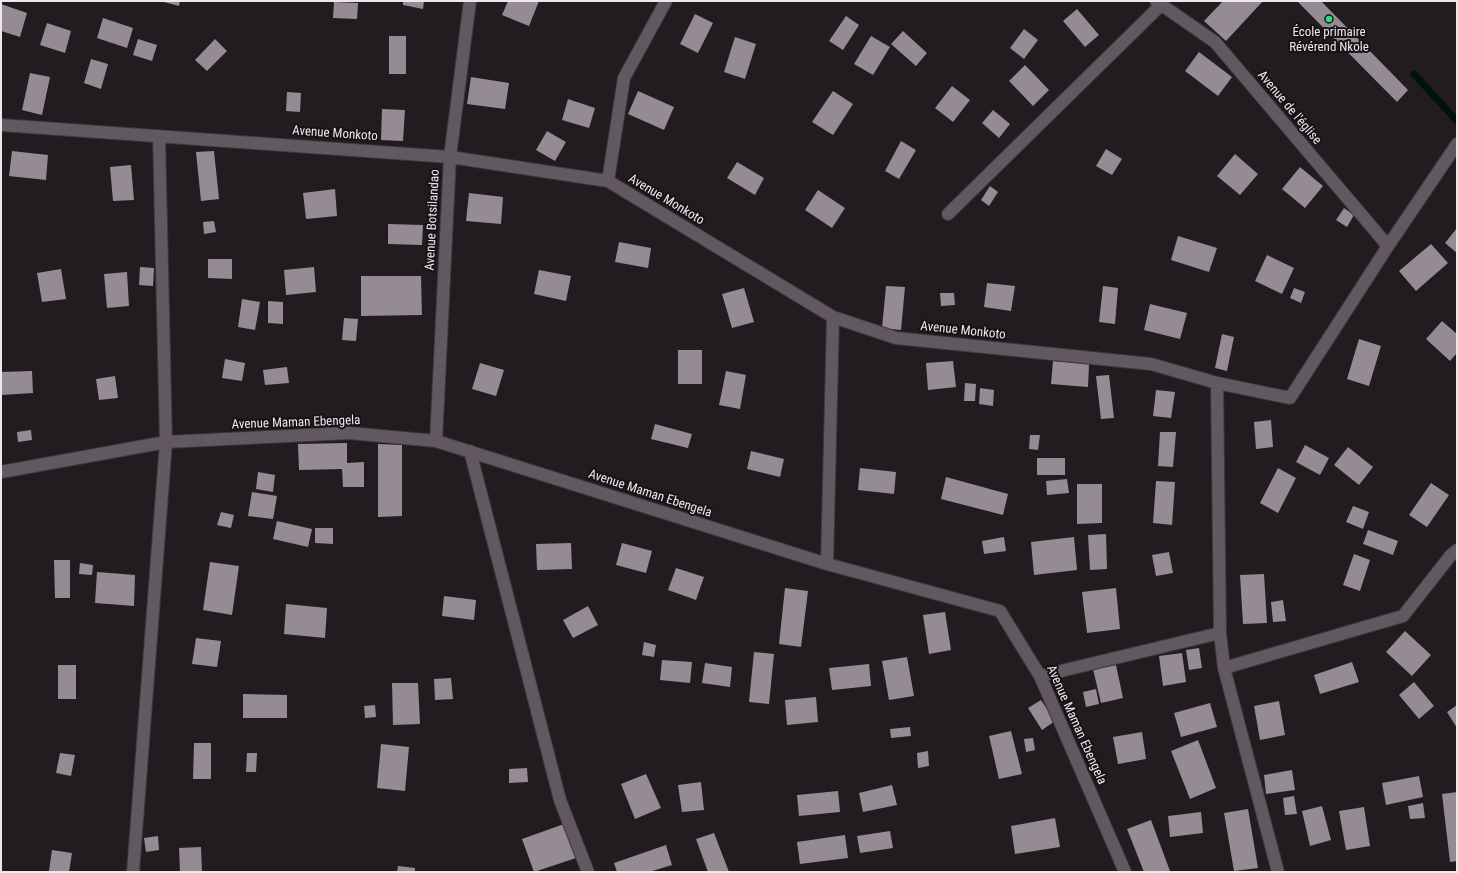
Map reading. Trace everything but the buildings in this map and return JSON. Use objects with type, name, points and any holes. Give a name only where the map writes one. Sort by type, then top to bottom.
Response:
[{"type":"street","name":"Avenue Botsilandao","points":[[436,441],[450,156],[470,1]]},
{"type":"street","points":[[608,181],[624,78],[666,1]]},
{"type":"street","points":[[948,214],[1158,3]]},
{"type":"street","name":"Avenue de l'église","points":[[1158,3],[1214,42],[1388,246]]},
{"type":"street","name":"Avenue Monkoto","points":[[1,125],[450,156],[608,181],[833,317],[896,338],[1151,364],[1216,383],[1290,398],[1388,246]]},
{"type":"street","points":[[133,872],[166,442],[159,136]]},
{"type":"street","points":[[1388,246],[1457,144]]},
{"type":"street","points":[[827,564],[833,317]]},
{"type":"street","points":[[1216,383],[1220,633],[1224,668],[1278,872]]},
{"type":"street","name":"Avenue Maman Ebengela","points":[[1,472],[166,442],[349,433],[436,441],[827,564],[1000,612],[1040,676],[1126,872]]},
{"type":"street","points":[[470,451],[560,800],[588,872]]},
{"type":"street","points":[[1224,668],[1403,616],[1450,555],[1457,550]]},
{"type":"street","points":[[1040,676],[1220,633]]},
{"type":"waterway","points":[[1414,74],[1457,121]]},
{"type":"place","name":"École primaire Révérend Nkole","points":[[1329,19]]}]
